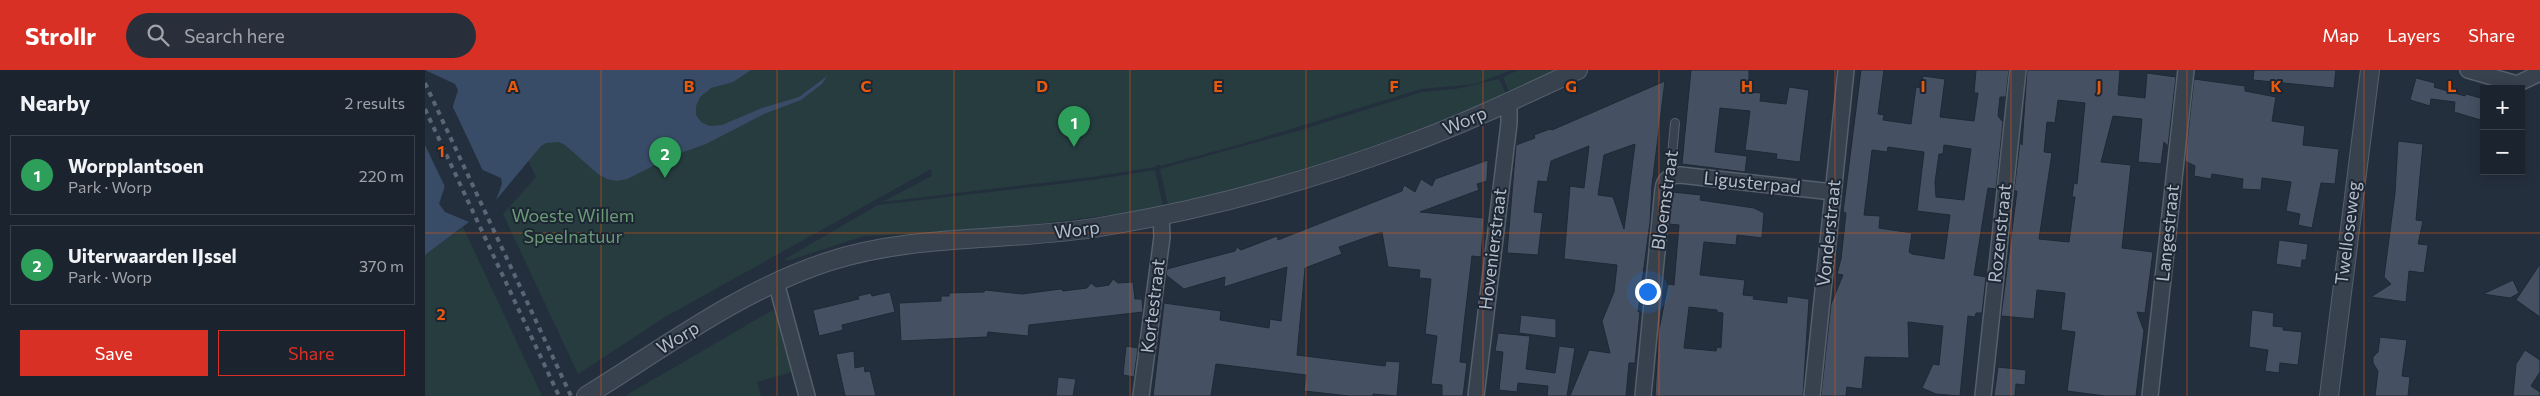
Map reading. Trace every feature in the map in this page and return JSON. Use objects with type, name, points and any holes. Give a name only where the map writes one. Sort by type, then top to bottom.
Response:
[{"type":"street","name":"Worp","points":[[586,396],[699,325],[776,282],[829,261],[888,246],[1069,232],[1161,215],[1283,185],[1380,154],[1509,102],[1578,70]]},
{"type":"street","name":"Vonderstraat","points":[[1812,396],[1846,70]]},
{"type":"street","name":"Rozenstraat","points":[[1983,396],[2018,70]]},
{"type":"street","name":"Langestraat","points":[[2150,396],[2186,70]]},
{"type":"street","name":"Twelloseweg","points":[[2329,396],[2370,70]]},
{"type":"street","points":[[2468,70],[2517,84],[2540,73]]},
{"type":"street","name":"Hovenierstraat","points":[[1476,396],[1509,123],[1509,102]]},
{"type":"street","name":"Ligusterpad","points":[[1670,177],[1680,175],[1833,192]]},
{"type":"street","name":"Bloemstraat","points":[[1643,396],[1663,187],[1670,177]]},
{"type":"street","name":"Kortestraat","points":[[1141,396],[1162,237],[1161,215]]},
{"type":"street","points":[[776,282],[807,396]]},
{"type":"lane","name":"Bloemstraat","points":[[1670,177],[1675,123]]},
{"type":"green space","name":"Woeste Willem Speelnatuur","points":[[486,70],[1512,70],[1475,84],[1421,89],[1242,144],[1160,166],[1159,164],[1155,167],[1092,177],[882,202],[932,176],[931,169],[665,317],[578,374],[503,214],[536,177]]},
{"type":"green space","points":[[1519,70],[1557,70],[1509,92],[1503,77]]},
{"type":"green space","points":[[1499,79],[1506,94],[1420,129],[1304,169],[1195,200],[1168,205],[1160,169],[1301,130],[1422,92],[1455,89]]},
{"type":"green space","points":[[1155,170],[1163,206],[1141,211],[981,231],[864,236],[787,261],[785,259],[878,205],[1092,180]]},
{"type":"green space","points":[[463,227],[542,396],[425,396],[425,255]]},
{"type":"green space","points":[[771,311],[779,312],[795,371],[757,382],[761,396],[625,396]]},
{"type":"water","points":[[425,70],[751,70],[733,82],[711,88],[700,97],[696,106],[696,115],[701,122],[709,126],[722,125],[762,108],[799,97],[827,76],[822,84],[801,100],[764,114],[706,144],[675,155],[627,179],[617,181],[607,179],[598,174],[565,145],[559,142],[546,143],[541,146],[496,200],[502,184],[501,178],[471,165],[448,176],[439,204],[445,212],[469,222],[425,255],[425,129],[449,119],[458,90],[455,84]]},
{"type":"pier","points":[[452,105],[484,173],[471,168],[450,177],[446,189],[425,145],[425,127],[447,117]]},
{"type":"building","points":[[1691,70],[1749,70],[1749,92],[1761,93],[1760,101],[1786,104],[1789,87],[1809,90],[1800,162],[1776,159],[1777,154],[1745,150],[1750,111],[1720,108],[1715,152],[1747,156],[1745,172],[1682,164]]},
{"type":"building","points":[[1861,70],[1884,70],[1878,114],[1884,115],[1883,120],[1911,124],[1916,87],[1921,88],[1923,76],[1945,79],[1940,117],[1974,121],[1978,93],[1974,93],[1976,70],[2009,70],[2006,97],[2000,97],[1998,116],[2003,122],[1996,189],[1988,188],[1974,275],[1986,277],[1982,313],[1976,313],[1975,317],[1968,316],[1960,396],[1936,394],[1922,388],[1933,364],[1939,365],[1943,326],[1908,322],[1909,358],[1865,357],[1862,389],[1847,387],[1846,396],[1821,396],[1831,304],[1843,275],[1837,274],[1841,259],[1846,213],[1843,212]],"holes":[[[1944,145],[1971,149],[1964,200],[1936,197],[1935,182],[1939,154],[1943,154]],[[1888,147],[1924,152],[1917,211],[1950,215],[1944,259],[1912,254],[1909,252],[1912,233],[1879,228],[1880,216],[1864,215],[1872,150],[1887,152]]]},
{"type":"building","points":[[2027,70],[2120,70],[2118,95],[2145,98],[2147,73],[2176,77],[2168,146],[2164,142],[2161,164],[2138,162],[2142,119],[2113,116],[2101,162],[2131,165],[2122,248],[2153,252],[2145,313],[2137,312],[2144,331],[2136,396],[2105,396],[2067,391],[2075,332],[2061,330],[2065,293],[2037,290],[2034,319],[2001,316],[2017,191],[2014,191],[2020,142],[2022,145]],"holes":[[[2058,100],[2085,103],[2077,184],[2074,183],[2072,197],[2075,197],[2069,242],[2039,239],[2052,153],[2044,152],[2047,122],[2055,123]]]},
{"type":"building","points":[[2254,70],[2336,70],[2334,88],[2253,80]]},
{"type":"building","points":[[2416,78],[2435,83],[2434,87],[2465,96],[2466,94],[2480,98],[2480,120],[2454,112],[2455,102],[2431,99],[2430,106],[2410,100]]},
{"type":"building","points":[[2194,79],[2245,86],[2245,91],[2276,97],[2272,121],[2305,126],[2303,145],[2339,149],[2335,184],[2321,183],[2312,228],[2298,225],[2300,214],[2286,211],[2291,182],[2262,178],[2261,190],[2242,189],[2243,179],[2212,174],[2211,179],[2194,176],[2195,166],[2185,161]]},
{"type":"building","points":[[1665,81],[1638,312],[1640,311],[1635,363],[1629,363],[1626,396],[1570,396],[1589,350],[1610,353],[1602,321],[1614,292],[1617,265],[1564,259],[1570,186],[1584,188],[1589,146],[1551,161],[1547,182],[1538,181],[1534,212],[1543,213],[1538,255],[1507,253],[1516,145],[1535,138],[1534,135],[1552,130]],"holes":[[[1635,144],[1624,229],[1613,197],[1598,195],[1604,155]]]},
{"type":"building","points":[[2398,141],[2423,144],[2416,220],[2423,221],[2418,244],[2428,245],[2424,273],[2409,271],[2406,302],[2371,297],[2391,284],[2384,277],[2395,193]]},
{"type":"building","points":[[1488,160],[1487,181],[1477,184],[1479,190],[1420,212],[1484,218],[1481,257],[1472,256],[1460,362],[1467,363],[1463,396],[1442,396],[1442,385],[1431,384],[1437,336],[1425,334],[1431,279],[1419,278],[1420,270],[1388,267],[1382,232],[1339,247],[1342,254],[1305,268],[1297,355],[1385,366],[1386,361],[1400,362],[1397,396],[1373,394],[1373,396],[1349,396],[1304,391],[1306,375],[1216,364],[1211,396],[1153,396],[1164,303],[1221,311],[1220,320],[1269,328],[1270,319],[1281,321],[1287,267],[1224,287],[1225,277],[1184,289],[1166,275],[1167,269],[1235,251],[1237,247],[1241,250],[1277,236],[1278,240],[1402,191],[1404,185],[1415,192],[1421,179],[1432,186],[1435,179]]},
{"type":"building","points":[[1672,192],[1701,195],[1700,200],[1754,208],[1764,213],[1762,238],[1737,235],[1736,245],[1704,242],[1700,275],[1745,280],[1743,295],[1754,296],[1753,299],[1787,303],[1787,296],[1809,299],[1803,396],[1655,396],[1659,330],[1668,284],[1674,285],[1679,225],[1669,224]],"holes":[[[1689,307],[1717,310],[1717,312],[1723,313],[1721,348],[1717,347],[1716,351],[1684,348]]]},
{"type":"building","points":[[2279,240],[2308,244],[2306,260],[2302,260],[2301,268],[2276,264]]},
{"type":"building","points":[[2540,264],[2540,317],[2516,300]]},
{"type":"building","points":[[1113,279],[1118,283],[1133,282],[1135,299],[1142,299],[1143,312],[1029,325],[1028,336],[988,332],[987,337],[901,341],[899,303],[941,301],[941,296],[949,296],[949,293],[984,292],[985,290],[1022,294],[1061,289],[1063,291],[1087,288],[1091,283],[1096,287],[1109,285]]},
{"type":"building","points":[[2513,280],[2519,293],[2510,298],[2483,294]]},
{"type":"building","points":[[890,292],[895,312],[842,325],[843,330],[819,336],[813,310],[859,299],[858,296],[871,293],[872,296]]},
{"type":"building","points":[[2252,310],[2274,313],[2273,326],[2283,327],[2283,330],[2302,332],[2298,365],[2280,363],[2279,373],[2265,371],[2268,350],[2249,347]]},
{"type":"building","points":[[1521,315],[1556,319],[1556,338],[1519,333]]},
{"type":"building","points":[[1498,333],[1530,336],[1526,369],[1555,373],[1559,346],[1575,348],[1567,396],[1547,396],[1548,386],[1518,383],[1517,392],[1499,390],[1503,352],[1495,351]]},
{"type":"building","points":[[2380,337],[2407,340],[2402,376],[2410,377],[2408,396],[2375,396],[2378,371],[2373,363],[2373,357],[2378,352]]},
{"type":"building","points":[[1126,346],[1138,348],[1134,377],[1123,375]]},
{"type":"building","points":[[2525,350],[2540,360],[2540,372],[2531,386],[2540,392],[2540,396],[2513,396],[2516,364]]},
{"type":"building","points":[[854,351],[855,368],[864,366],[865,372],[870,371],[876,396],[845,396],[836,354]]},
{"type":"building","points":[[1998,367],[2026,370],[2025,385],[2016,384],[2015,396],[1994,396]]},
{"type":"building","points":[[1058,377],[1076,379],[1073,396],[1056,396]]},
{"type":"railway","points":[[425,83],[571,396]]},
{"type":"railway","points":[[425,109],[559,396]]},
{"type":"place","name":"Worpplantsoen","points":[[1074,147]]},
{"type":"place","name":"Uiterwaarden IJssel","points":[[665,178]]}]
